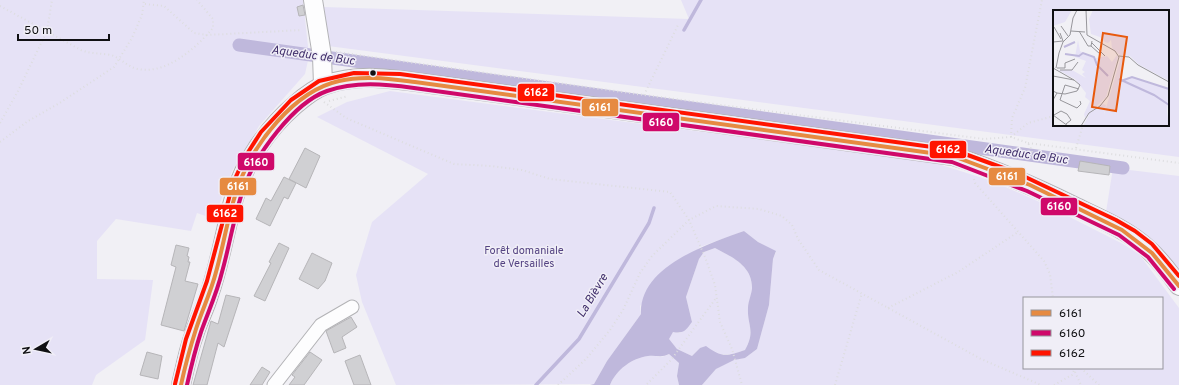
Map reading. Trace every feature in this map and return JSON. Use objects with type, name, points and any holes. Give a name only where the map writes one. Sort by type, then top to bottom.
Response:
[{"type":"main road","points":[[313,0],[321,50],[323,94]]},
{"type":"main road","points":[[181,385],[193,336],[210,295],[234,196],[250,162],[266,134],[284,114],[323,94],[341,80],[355,78],[388,79],[938,154],[972,162],[1048,193],[1093,215],[1127,234],[1147,248],[1179,286]]},
{"type":"street","points":[[274,385],[321,325],[352,307]]},
{"type":"path","points":[[0,123],[18,91],[47,31],[52,0]]},
{"type":"path","points":[[0,142],[28,121],[53,107],[106,72],[120,59],[132,38],[144,4],[144,0]]},
{"type":"path","points":[[0,6],[81,50],[111,56],[120,59],[136,69],[149,70],[165,66],[179,58],[207,35],[213,28],[213,20],[197,0]]},
{"type":"path","points":[[1011,137],[1012,118],[1025,88],[1042,0]]},
{"type":"path","points":[[144,4],[155,3],[164,6],[194,32],[207,35],[318,29]]},
{"type":"path","points":[[644,95],[679,23]]},
{"type":"path","points":[[321,50],[644,95],[984,139],[1011,137],[1028,143],[1068,149],[1076,148],[1179,163]]},
{"type":"path","points":[[323,94],[351,95]]},
{"type":"path","points":[[318,106],[323,94]]},
{"type":"path","points":[[323,94],[346,118],[454,164],[491,166],[522,170],[550,179],[670,192],[688,220],[705,257],[715,285],[720,322],[732,349],[742,385]]},
{"type":"path","points":[[1011,137],[1028,123],[1053,116]]},
{"type":"path","points":[[1076,148],[1083,126]]},
{"type":"path","points":[[1002,156],[1032,156],[1032,151],[1028,143]]},
{"type":"path","points":[[972,162],[975,184],[1044,261],[1050,274],[1053,297]]},
{"type":"path","points":[[558,385],[586,359],[610,330],[623,310],[640,273],[652,256],[688,220],[716,206],[759,209],[782,216],[792,225],[798,239],[819,270],[981,359],[1041,385]]},
{"type":"path","points":[[888,308],[958,272],[1018,232]]},
{"type":"path","points":[[835,385],[862,293]]},
{"type":"path","points":[[646,384],[671,360],[716,298]]},
{"type":"path","points":[[1082,369],[1099,385]]},
{"type":"path","points":[[1054,385],[1075,372],[1081,385]]},
{"type":"green space","points":[[0,0],[303,0],[309,56],[305,74],[259,126],[232,171],[214,219],[197,213],[191,231],[116,219],[97,241],[97,279],[153,280],[145,340],[96,375],[92,385],[0,385]]},
{"type":"green space","points":[[681,0],[1179,0],[1179,157],[328,46],[324,7],[689,19]]},
{"type":"green space","name":"Forêt domaniale de Versailles","points":[[390,91],[932,162],[992,181],[1044,204],[1123,244],[1139,254],[1179,308],[1179,385],[702,385],[716,369],[734,359],[745,358],[757,349],[769,305],[773,259],[776,252],[758,242],[744,231],[700,247],[640,306],[641,314],[607,361],[594,384],[396,385],[362,302],[356,275],[372,222],[428,174],[317,117],[347,102]]},
{"type":"green space","points":[[1113,168],[1179,176],[1179,270],[1172,260],[1146,236],[1106,212]]},
{"type":"green space","points":[[715,248],[740,263],[749,274],[752,289],[748,308],[751,333],[750,338],[745,350],[733,354],[722,354],[700,348],[692,356],[677,349],[668,339],[673,332],[680,333],[692,322],[686,297],[699,259],[704,252]]},
{"type":"green space","points":[[669,354],[679,363],[677,376],[679,385],[610,385],[620,370],[636,359],[651,356],[664,356]]},
{"type":"shaded area","points":[[744,231],[758,242],[776,251],[773,259],[769,305],[757,349],[745,358],[734,360],[716,369],[702,385],[679,385],[677,376],[679,363],[669,354],[664,356],[651,356],[636,359],[616,374],[610,385],[590,385],[594,384],[607,361],[641,314],[643,297],[651,283],[663,270],[678,259],[695,250]],"holes":[[[715,248],[740,263],[749,274],[752,289],[748,303],[751,333],[750,338],[745,350],[739,352],[725,355],[716,353],[706,346],[700,348],[692,356],[677,349],[669,339],[673,332],[684,331],[692,322],[686,297],[699,259],[704,252]]]},
{"type":"building","points":[[303,5],[305,15],[299,16],[297,7]]},
{"type":"building","points":[[305,148],[320,156],[306,188],[289,179]]},
{"type":"building","points":[[1080,161],[1110,166],[1109,175],[1078,171]]},
{"type":"building","points":[[284,177],[296,183],[288,199],[284,197],[270,226],[256,219],[266,198],[271,201]]},
{"type":"building","points":[[279,243],[289,248],[265,301],[254,296],[271,263],[269,262]]},
{"type":"building","points":[[176,245],[189,248],[187,256],[189,257],[188,262],[190,262],[185,281],[198,284],[184,331],[161,325],[176,267],[171,265]]},
{"type":"building","points":[[312,253],[332,263],[325,281],[318,289],[299,279]]},
{"type":"building","points":[[226,295],[240,298],[224,347],[218,343],[207,385],[193,385],[211,321],[218,324]]},
{"type":"building","points":[[351,317],[357,327],[342,337],[346,348],[334,353],[326,331]]},
{"type":"building","points":[[147,352],[162,356],[158,379],[140,375]]},
{"type":"building","points":[[310,352],[322,360],[304,385],[289,385],[295,377],[292,375]]},
{"type":"building","points":[[360,355],[371,385],[354,385],[345,361]]},
{"type":"building","points":[[262,367],[270,372],[262,385],[250,385]]},
{"type":"waterway","name":"La Bièvre","points":[[684,30],[701,0]]},
{"type":"waterway","name":"Aqueduc de Buc","points":[[239,45],[1123,168]]},
{"type":"waterway","name":"La Bièvre","points":[[536,385],[579,339],[649,223],[654,208]]},
{"type":"transit line","name":"6162","points":[[175,384],[186,339],[207,281],[233,183],[245,157],[261,132],[291,100],[319,81],[354,73],[400,74],[954,150],[1017,173],[1116,220],[1135,231],[1152,244],[1179,276]]},
{"type":"transit line","name":"6161","points":[[181,385],[196,329],[214,279],[238,187],[254,154],[277,122],[306,96],[322,87],[339,81],[358,78],[377,78],[415,82],[953,156],[1030,185],[1122,230],[1152,253],[1179,286]]},
{"type":"transit line","name":"6160","points":[[187,385],[193,358],[220,280],[244,187],[257,160],[277,132],[301,107],[314,97],[327,91],[348,86],[370,84],[403,87],[952,162],[1027,191],[1119,235],[1148,257],[1174,289]]}]
